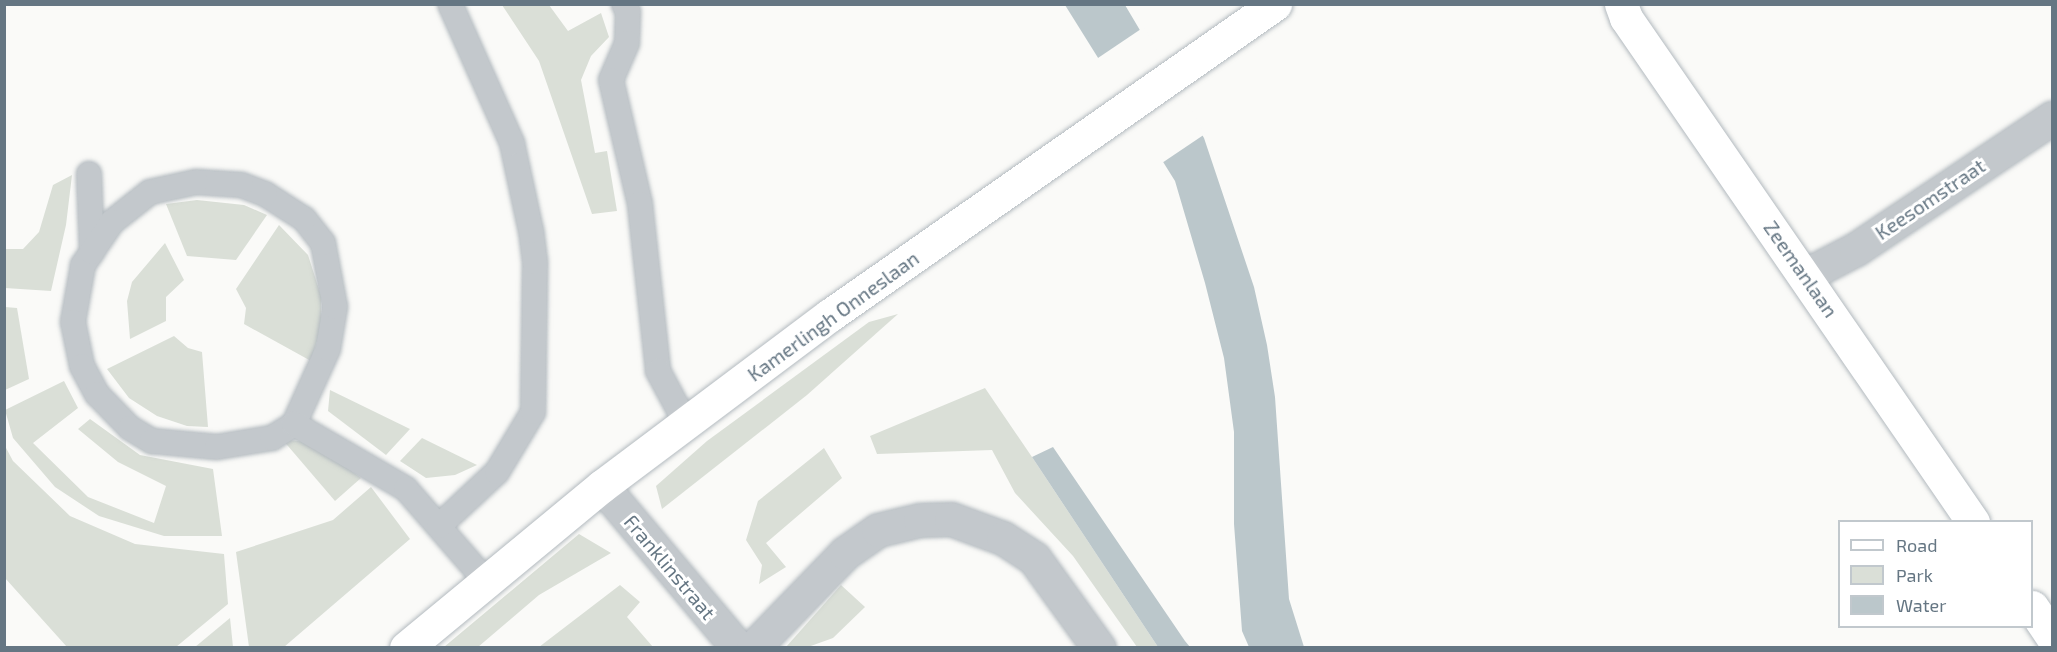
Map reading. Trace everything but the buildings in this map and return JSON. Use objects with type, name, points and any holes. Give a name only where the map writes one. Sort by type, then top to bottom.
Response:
[{"type":"street","name":"Kamerlingh Onneslaan","points":[[406,648],[602,486],[687,425],[830,315],[1094,132],[1206,49],[1275,4]]},
{"type":"street","name":"Zeemanlaan","points":[[1619,9],[1806,275],[1972,520]]},
{"type":"street","name":"Keesomstraat","points":[[1806,275],[1856,249],[2052,118]]},
{"type":"street","name":"Franklinstraat","points":[[602,486],[738,648]]},
{"type":"street","points":[[753,648],[845,554],[878,530],[920,520],[951,519],[1003,538],[1034,558],[1099,648]]},
{"type":"street","points":[[2033,610],[2052,638]]},
{"type":"lane","points":[[439,526],[497,472],[533,412],[536,262],[528,220],[512,143],[450,4]]},
{"type":"lane","points":[[624,4],[628,12],[627,43],[611,80],[640,204],[658,371],[687,425]]},
{"type":"lane","points":[[89,174],[92,252]]},
{"type":"lane","points":[[196,182],[249,188],[265,194],[304,219],[323,243],[335,307],[328,349],[294,423],[272,438],[217,447],[152,441],[130,428],[97,394],[82,366],[77,344],[73,322],[83,265],[92,252],[112,222],[150,192],[196,182]]},
{"type":"lane","points":[[294,423],[406,489],[486,581]]},
{"type":"green space","points":[[502,5],[549,5],[568,31],[601,13],[609,37],[591,56],[581,80],[595,153],[607,151],[617,211],[592,214],[539,61]]},
{"type":"green space","points":[[72,175],[66,225],[51,291],[5,288],[5,249],[23,249],[39,232],[53,185]]},
{"type":"green space","points":[[197,200],[244,205],[267,215],[236,260],[187,256],[166,204]]},
{"type":"green space","points":[[279,225],[308,255],[321,296],[321,327],[311,361],[244,324],[246,308],[236,289]]},
{"type":"green space","points":[[165,243],[184,280],[166,297],[166,321],[130,339],[127,301],[132,282]]},
{"type":"green space","points":[[5,307],[17,308],[29,379],[5,390]]},
{"type":"green space","points":[[898,314],[807,395],[662,509],[656,486],[707,441],[869,322]]},
{"type":"green space","points":[[174,336],[188,348],[202,352],[208,427],[187,426],[157,416],[129,398],[107,369]]},
{"type":"green space","points":[[64,381],[78,408],[33,443],[88,497],[154,523],[166,486],[118,462],[78,429],[90,419],[140,455],[213,469],[222,536],[164,536],[99,516],[55,487],[13,438],[5,410]]},
{"type":"green space","points":[[985,388],[1158,647],[1137,647],[1073,556],[1015,493],[992,450],[877,454],[870,436]]},
{"type":"green space","points":[[330,390],[410,429],[386,455],[328,411]]},
{"type":"green space","points":[[422,438],[477,465],[455,475],[426,478],[400,461]]},
{"type":"green space","points":[[282,439],[313,443],[361,478],[335,501]]},
{"type":"green space","points":[[5,446],[13,461],[70,516],[135,544],[224,554],[228,604],[176,647],[67,647],[5,578]]},
{"type":"green space","points":[[824,448],[842,478],[766,543],[786,567],[759,584],[762,565],[746,540],[758,501]]},
{"type":"green space","points":[[371,487],[410,539],[284,647],[249,647],[236,552],[333,520]]},
{"type":"green space","points":[[579,534],[611,553],[539,595],[478,647],[444,647]]},
{"type":"green space","points":[[620,585],[640,602],[627,617],[653,647],[539,647]]},
{"type":"green space","points":[[841,585],[865,607],[833,638],[808,647],[786,647]]},
{"type":"green space","points":[[230,618],[233,647],[195,647]]},
{"type":"water","points":[[1065,5],[1125,5],[1204,138],[1254,287],[1267,345],[1275,397],[1289,599],[1304,647],[1249,647],[1242,631],[1234,524],[1234,432],[1224,358],[1205,283],[1175,181]]},
{"type":"water","points":[[1053,447],[1190,647],[1158,647],[1032,457]]},
{"type":"pier","points":[[1144,27],[1205,134],[1159,165],[1095,60]]}]
